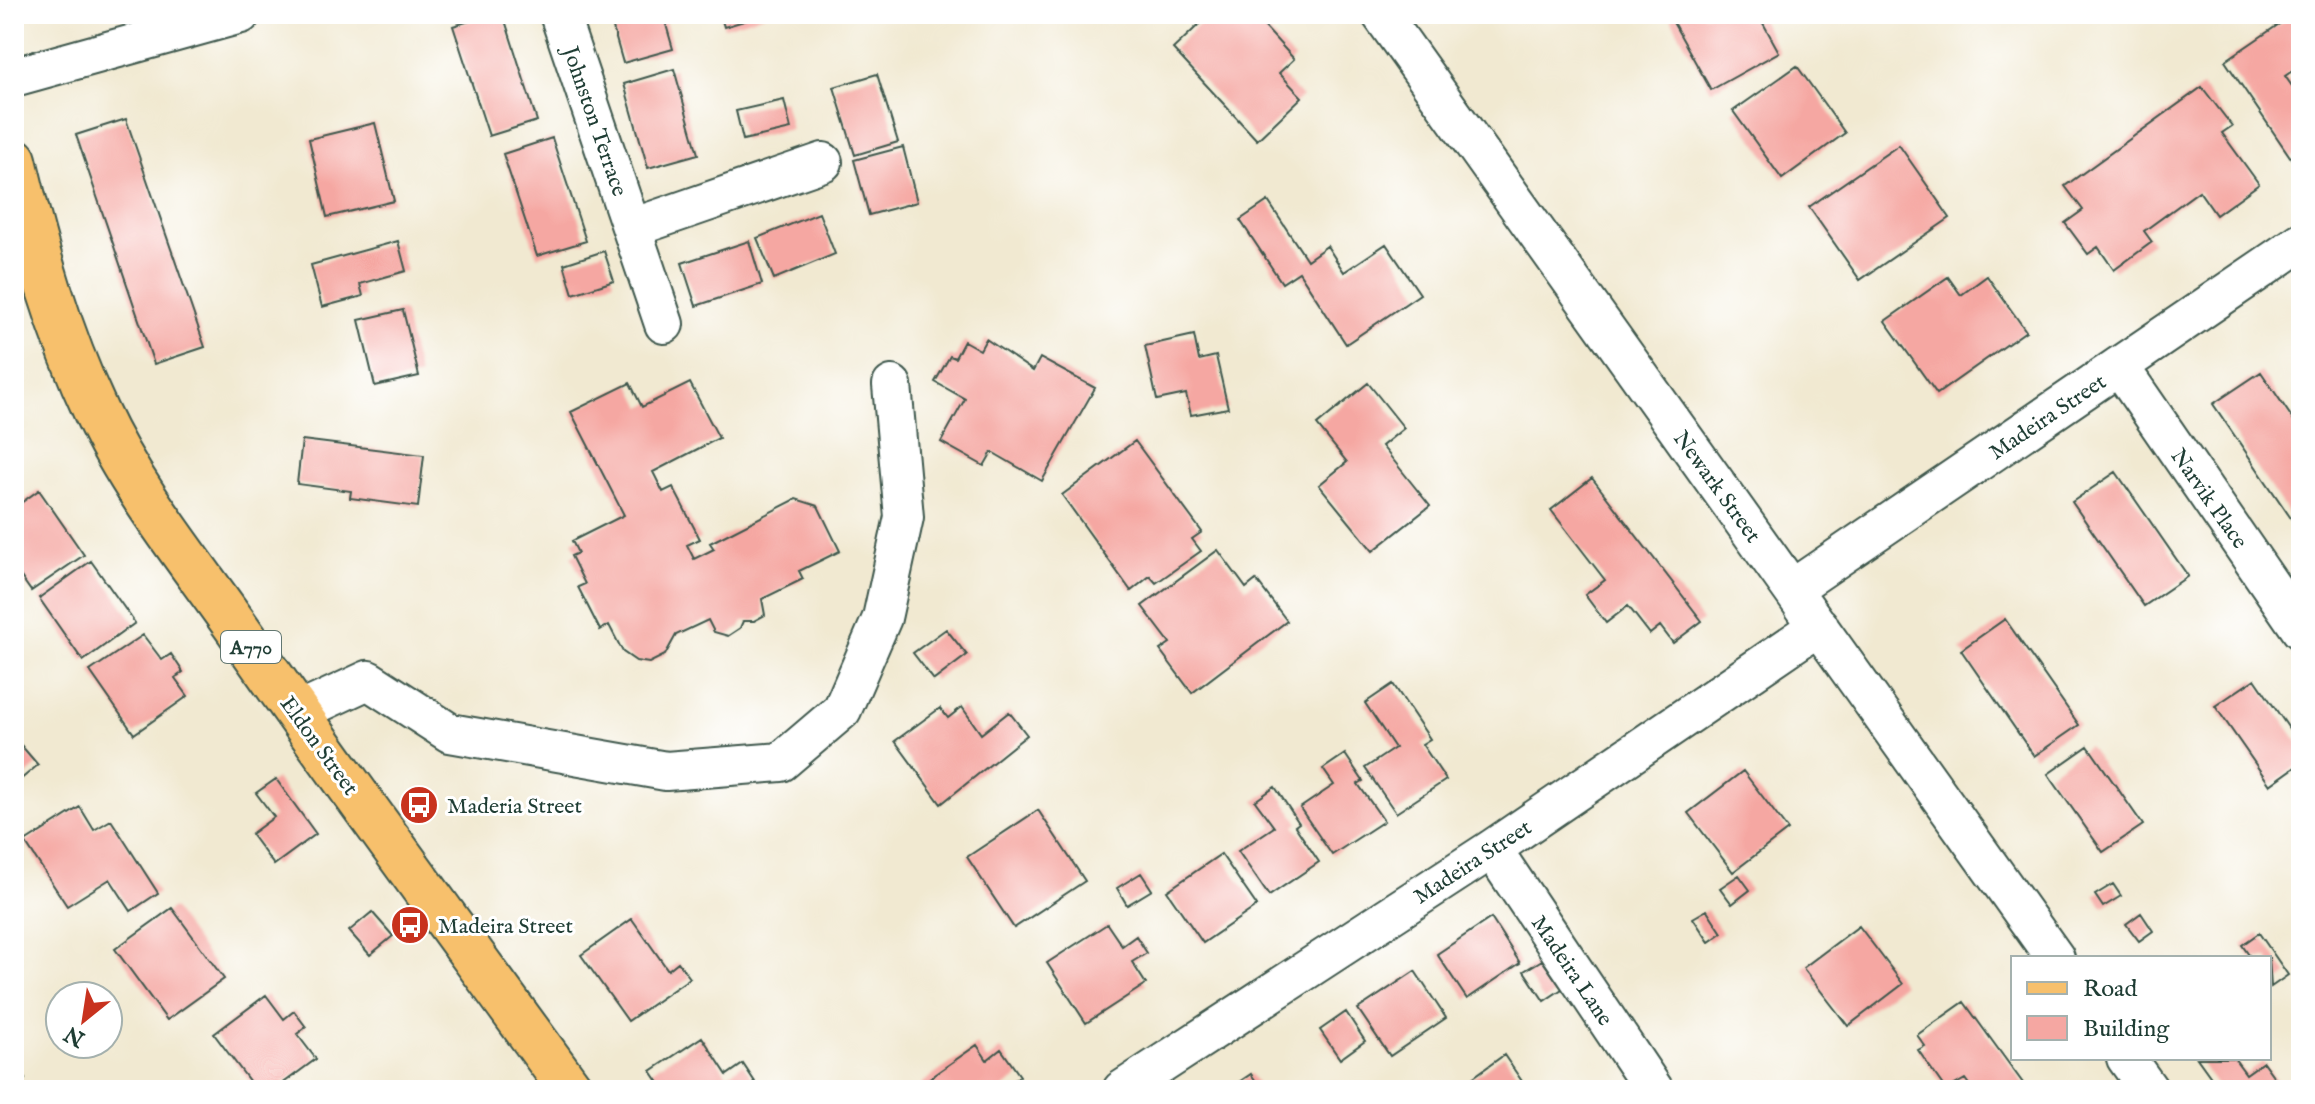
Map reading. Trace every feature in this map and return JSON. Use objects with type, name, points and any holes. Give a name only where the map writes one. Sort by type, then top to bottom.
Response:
[{"type":"main road","name":"Eldon Street","points":[[14,160],[40,270],[67,346],[98,416],[138,485],[297,713],[571,1090]]},
{"type":"street","points":[[14,77],[241,14]]},
{"type":"street","name":"Johnston Terrace","points":[[559,14],[664,324]]},
{"type":"street","name":"Newark Street","points":[[1381,14],[2054,956]]},
{"type":"street","points":[[632,228],[823,162]]},
{"type":"street","name":"Madeira Street","points":[[1792,589],[2301,242]]},
{"type":"street","name":"Narvik Place","points":[[2119,366],[2301,630]]},
{"type":"street","points":[[297,713],[368,680],[450,733],[666,771],[781,762],[842,710],[882,618],[904,517],[892,385]]},
{"type":"street","name":"Madeira Street","points":[[1122,1090],[1492,849],[1819,626]]},
{"type":"street","name":"Madeira Lane","points":[[1492,849],[1654,1090]]},
{"type":"street","points":[[2127,1060],[2149,1090]]},
{"type":"path","points":[[14,1066],[31,1090]]},
{"type":"building","points":[[503,14],[537,121],[489,136],[453,26]]},
{"type":"building","points":[[609,14],[663,14],[673,49],[623,63]]},
{"type":"building","points":[[720,14],[764,14],[764,15],[724,27]]},
{"type":"building","points":[[1210,14],[1253,14],[1294,59],[1279,73],[1302,97],[1257,140],[1173,49]]},
{"type":"building","points":[[1676,14],[1758,14],[1779,52],[1711,90],[1670,17]]},
{"type":"building","points":[[2294,14],[2301,14],[2301,65],[2285,76],[2301,99],[2301,151],[2291,158],[2225,61]]},
{"type":"building","points":[[1797,66],[1845,133],[1782,179],[1733,111]]},
{"type":"building","points":[[674,69],[698,154],[648,168],[624,84]]},
{"type":"building","points":[[877,74],[898,142],[855,155],[834,87]]},
{"type":"building","points":[[2202,87],[2232,126],[2222,133],[2259,184],[2216,215],[2199,191],[2144,231],[2152,242],[2114,270],[2098,247],[2088,254],[2065,223],[2083,210],[2065,186]]},
{"type":"building","points":[[784,100],[791,129],[743,140],[736,111]]},
{"type":"building","points":[[126,119],[205,347],[154,364],[76,135]]},
{"type":"building","points":[[375,123],[394,201],[327,217],[309,139]]},
{"type":"building","points":[[552,138],[586,241],[537,256],[503,154]]},
{"type":"building","points":[[1899,145],[1950,218],[1860,280],[1809,207]]},
{"type":"building","points":[[903,147],[917,202],[869,215],[854,160]]},
{"type":"building","points":[[1268,201],[1307,260],[1327,246],[1344,272],[1386,244],[1420,294],[1346,344],[1299,272],[1282,283],[1240,220]]},
{"type":"building","points":[[819,213],[835,254],[774,279],[757,238]]},
{"type":"building","points":[[398,241],[406,271],[360,284],[363,296],[322,307],[311,265]]},
{"type":"building","points":[[749,241],[762,284],[696,306],[682,263]]},
{"type":"building","points":[[604,251],[614,281],[573,294],[564,264]]},
{"type":"building","points":[[1987,276],[2026,331],[1937,394],[1885,321],[1948,277],[1961,295]]},
{"type":"building","points":[[403,310],[419,376],[375,386],[359,320]]},
{"type":"building","points":[[1194,335],[1199,360],[1216,356],[1228,408],[1191,415],[1186,394],[1157,400],[1145,346]]},
{"type":"building","points":[[986,339],[1033,371],[1040,358],[1095,388],[1042,481],[992,452],[984,466],[941,442],[965,399],[935,382],[950,356],[955,358],[964,341],[980,350]]},
{"type":"building","points":[[2261,372],[2301,431],[2301,533],[2213,404]]},
{"type":"building","points":[[630,383],[642,407],[690,383],[719,438],[653,472],[663,492],[673,487],[700,539],[687,545],[694,559],[714,549],[710,543],[796,499],[818,506],[840,551],[799,571],[803,579],[762,599],[765,615],[754,621],[743,621],[740,628],[728,636],[714,632],[708,620],[676,635],[665,655],[649,663],[636,661],[623,652],[609,625],[600,630],[578,587],[585,584],[571,556],[578,553],[572,541],[624,515],[571,412]]},
{"type":"building","points":[[1368,383],[1404,428],[1382,446],[1430,506],[1373,551],[1319,485],[1347,462],[1317,425]]},
{"type":"building","points":[[302,440],[424,455],[418,507],[350,498],[351,491],[297,484]]},
{"type":"building","points":[[1135,441],[1202,532],[1192,539],[1201,551],[1156,583],[1150,576],[1131,591],[1062,495]]},
{"type":"building","points":[[2116,472],[2188,576],[2144,606],[2072,502]]},
{"type":"building","points":[[1592,478],[1702,621],[1673,643],[1660,626],[1650,634],[1628,606],[1606,623],[1585,595],[1605,580],[1551,510]]},
{"type":"building","points":[[39,490],[84,555],[31,591],[14,567],[14,508]]},
{"type":"building","points":[[1218,550],[1246,588],[1256,580],[1287,621],[1192,693],[1160,650],[1170,643],[1142,606]]},
{"type":"building","points":[[91,561],[135,623],[83,661],[39,598]]},
{"type":"building","points":[[2005,619],[2079,725],[2034,756],[1961,650]]},
{"type":"building","points":[[946,629],[967,655],[934,680],[913,653]]},
{"type":"building","points":[[143,635],[162,660],[171,654],[183,672],[175,678],[188,696],[134,734],[90,671]]},
{"type":"building","points":[[2255,679],[2301,746],[2301,763],[2270,785],[2215,706]]},
{"type":"building","points":[[1393,684],[1430,739],[1422,744],[1446,780],[1396,813],[1365,768],[1395,748],[1365,703]]},
{"type":"building","points":[[962,707],[981,734],[1009,712],[1027,735],[941,804],[895,741],[940,708],[948,718]]},
{"type":"building","points":[[14,737],[38,765],[14,785]]},
{"type":"building","points":[[2088,746],[2143,825],[2103,852],[2048,774]]},
{"type":"building","points":[[1345,754],[1363,781],[1358,784],[1384,821],[1332,855],[1300,808],[1334,785],[1323,769]]},
{"type":"building","points":[[1743,771],[1788,830],[1733,872],[1688,813]]},
{"type":"building","points":[[276,779],[316,834],[274,865],[251,834],[274,817],[256,793]]},
{"type":"building","points":[[1275,787],[1299,823],[1295,826],[1319,862],[1269,896],[1238,851],[1274,827],[1255,801]]},
{"type":"building","points":[[80,807],[94,830],[111,820],[158,893],[131,911],[110,879],[67,906],[25,842]]},
{"type":"building","points":[[1038,810],[1085,881],[1014,928],[967,857]]},
{"type":"building","points":[[1221,854],[1257,906],[1203,943],[1167,891]]},
{"type":"building","points":[[1141,873],[1152,890],[1127,905],[1117,888]]},
{"type":"building","points":[[1739,875],[1750,890],[1732,904],[1720,888]]},
{"type":"building","points":[[2113,884],[2121,896],[2103,907],[2095,895]]},
{"type":"building","points":[[172,908],[224,979],[167,1020],[115,949]]},
{"type":"building","points":[[1707,910],[1722,933],[1709,942],[1693,918]]},
{"type":"building","points":[[372,912],[393,936],[370,955],[349,931]]},
{"type":"building","points":[[2141,913],[2153,931],[2139,941],[2126,924]]},
{"type":"building","points":[[1491,918],[1520,963],[1467,999],[1437,954]]},
{"type":"building","points":[[632,919],[668,970],[678,962],[690,978],[628,1021],[581,955]]},
{"type":"building","points":[[1107,924],[1122,946],[1136,936],[1147,953],[1132,962],[1146,984],[1086,1023],[1047,963]]},
{"type":"building","points":[[1859,926],[1903,984],[1848,1026],[1803,968]]},
{"type":"building","points":[[2259,933],[2288,975],[2271,987],[2271,956],[2250,956],[2242,945]]},
{"type":"building","points":[[1542,960],[1562,989],[1544,1001],[1524,971]]},
{"type":"building","points":[[1415,971],[1446,1018],[1390,1056],[1358,1009]]},
{"type":"building","points":[[266,995],[284,1019],[294,1011],[306,1027],[297,1034],[316,1059],[274,1090],[256,1090],[214,1034]]},
{"type":"building","points":[[1964,1002],[2028,1090],[1973,1090],[1965,1079],[1946,1090],[1918,1050],[1925,1046],[1917,1035]]},
{"type":"building","points":[[1346,1012],[1365,1041],[1340,1059],[1320,1030]]},
{"type":"building","points":[[702,1037],[727,1075],[743,1064],[759,1088],[664,1090],[651,1071]]},
{"type":"building","points":[[977,1045],[987,1060],[1001,1049],[1020,1076],[1000,1090],[925,1090],[921,1084]]},
{"type":"building","points":[[1504,1055],[1528,1090],[1474,1090],[1468,1081]]},
{"type":"building","points":[[2198,1060],[2236,1060],[2246,1074],[2263,1062],[2279,1084],[2271,1090],[2220,1090]]},
{"type":"building","points":[[1251,1074],[1262,1090],[1227,1090]]},
{"type":"place","name":"Maderia Street","points":[[419,805]]},
{"type":"place","name":"Madeira Street","points":[[410,925]]}]
